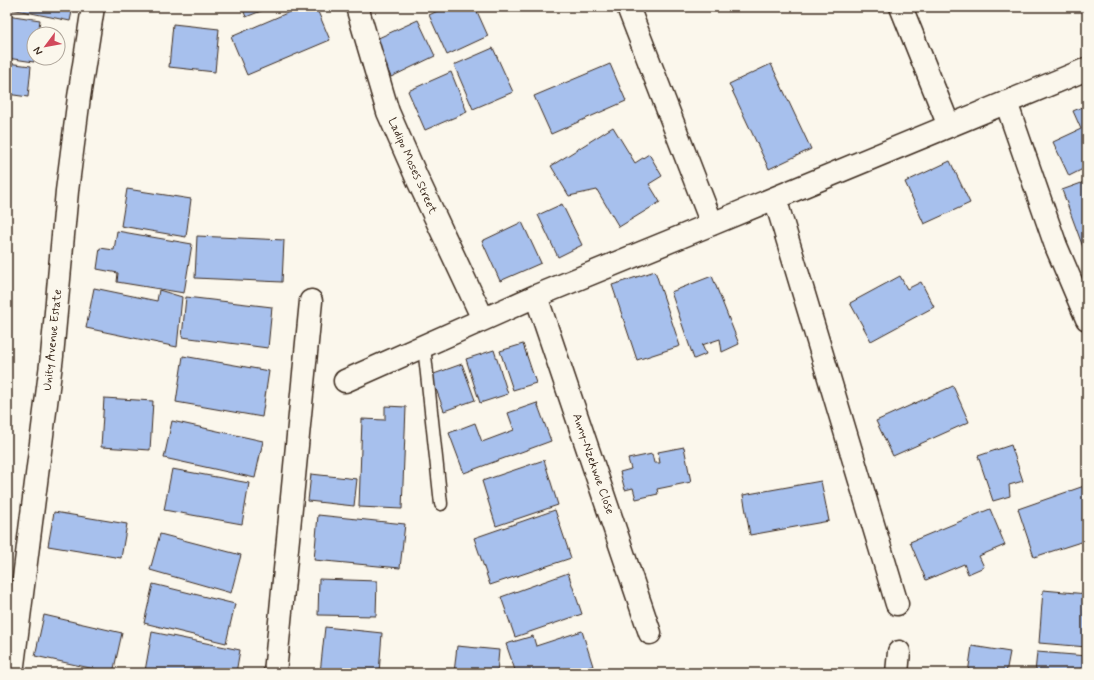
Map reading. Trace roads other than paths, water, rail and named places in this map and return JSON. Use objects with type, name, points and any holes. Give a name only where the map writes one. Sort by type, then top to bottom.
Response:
[{"type":"street","name":"Unity Avenue Estate","points":[[12,673],[52,356],[67,191],[79,97],[93,7]]},
{"type":"street","name":"Ladipo Moses Street","points":[[357,7],[388,112],[416,176],[483,319]]},
{"type":"street","points":[[628,7],[712,224]]},
{"type":"street","points":[[901,7],[949,126]]},
{"type":"street","points":[[345,381],[536,296],[1087,69]]},
{"type":"street","points":[[1006,102],[1056,246],[1087,319]]},
{"type":"street","points":[[775,198],[897,604]]},
{"type":"street","name":"Anny-Nzekwue Close","points":[[536,296],[650,633]]},
{"type":"street","points":[[275,673],[311,301]]},
{"type":"lane","points":[[424,346],[441,504]]}]
